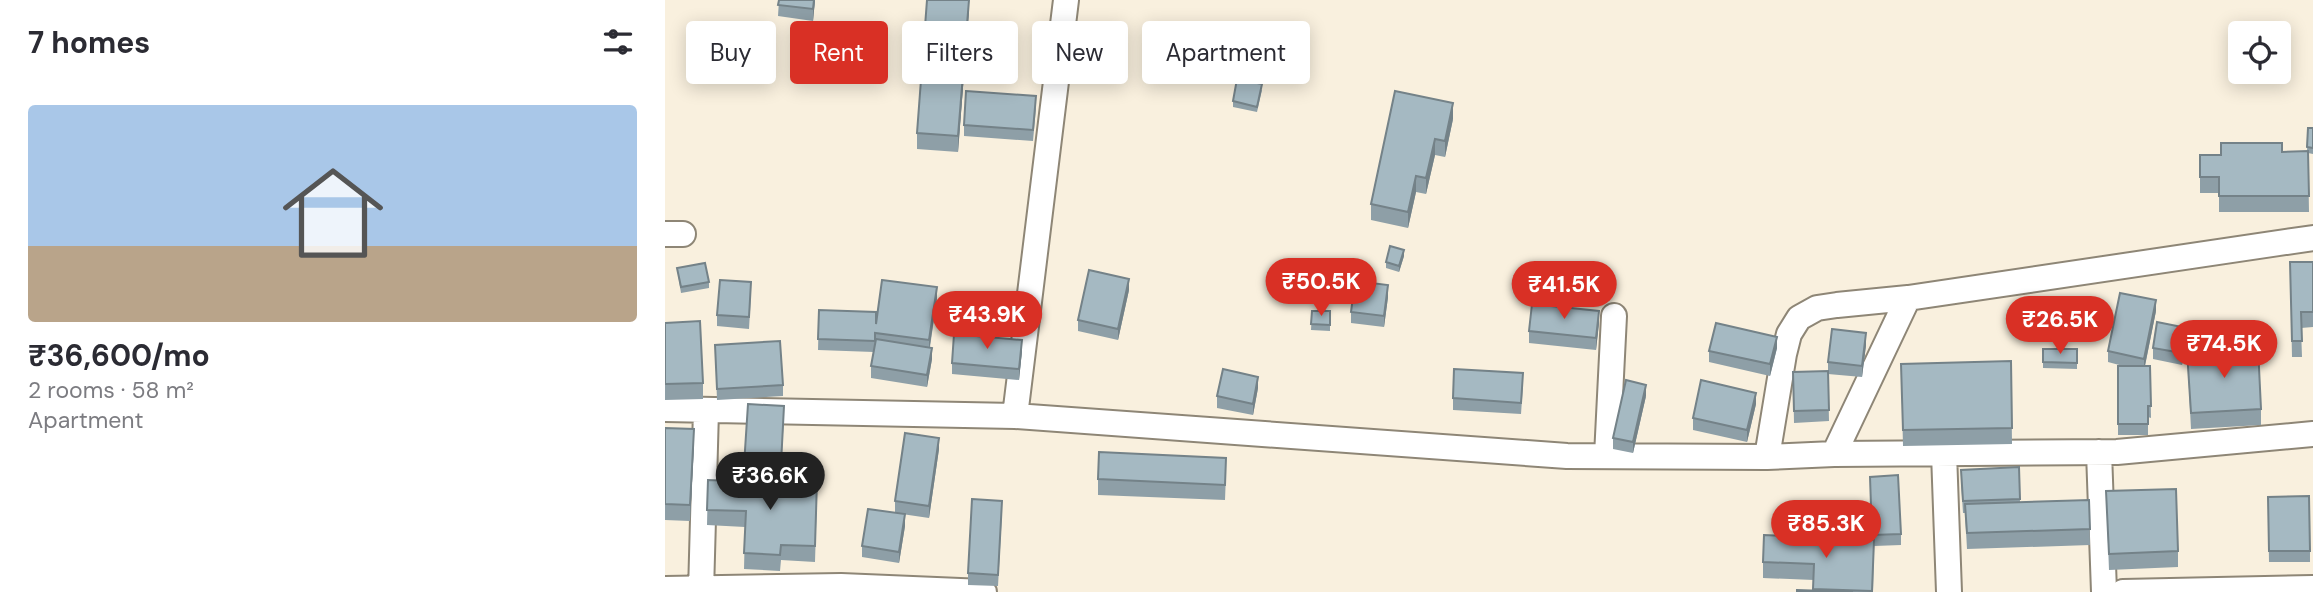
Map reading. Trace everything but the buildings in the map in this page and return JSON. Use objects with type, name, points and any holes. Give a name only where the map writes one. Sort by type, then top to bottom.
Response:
[{"type":"street","points":[[1015,416],[1066,0]]},
{"type":"street","points":[[1767,457],[1789,334],[1799,318],[1817,308],[1907,298],[2313,238]]},
{"type":"street","points":[[1834,454],[1907,298]]},
{"type":"street","points":[[1607,456],[1614,316]]},
{"type":"street","points":[[665,410],[1015,416],[1567,456],[1767,457],[2099,452],[2313,434]]},
{"type":"street","points":[[701,589],[706,410]]},
{"type":"street","points":[[2099,452],[2104,592]]},
{"type":"street","points":[[1944,453],[1949,592]]},
{"type":"street","points":[[2123,592],[2313,588]]},
{"type":"street","points":[[665,589],[984,592]]}]
